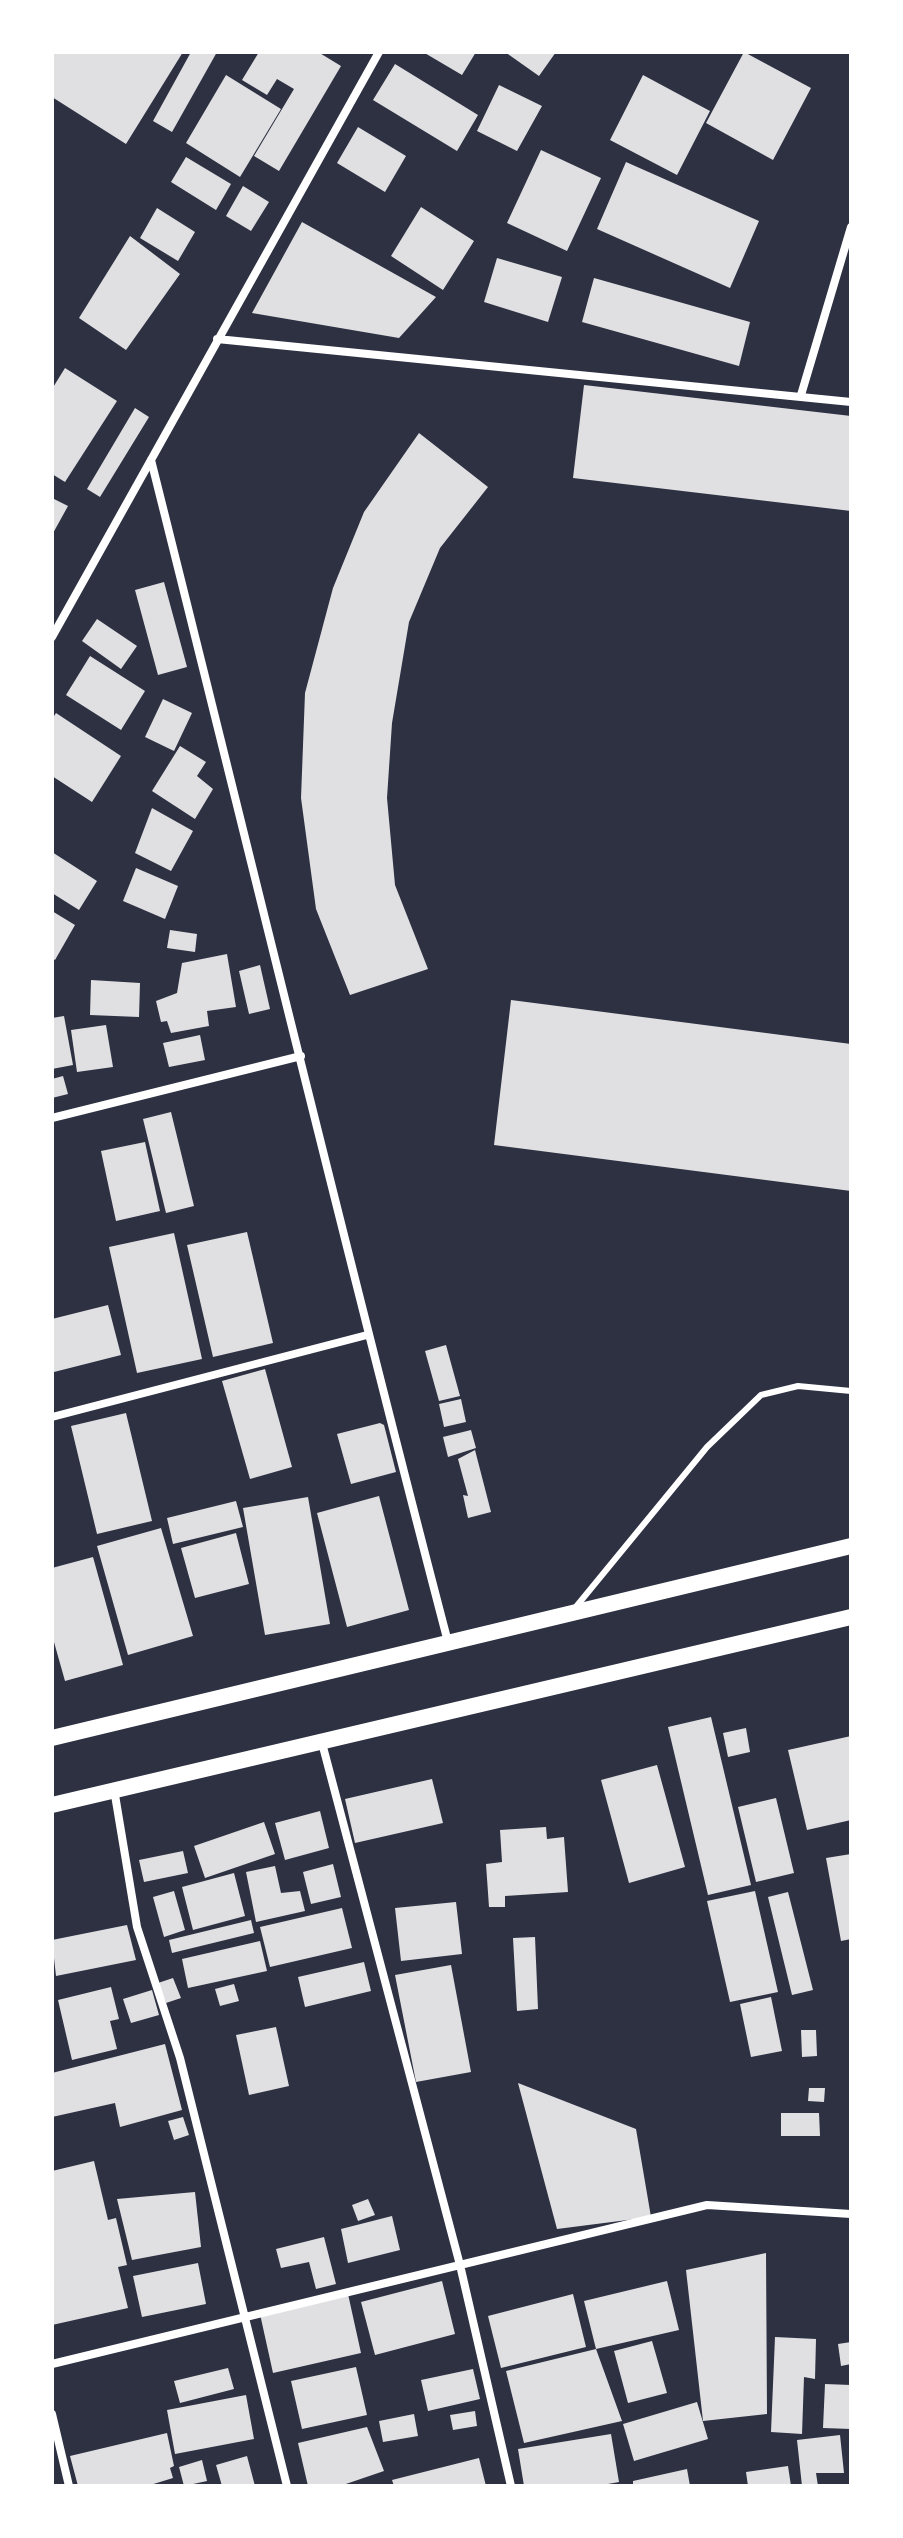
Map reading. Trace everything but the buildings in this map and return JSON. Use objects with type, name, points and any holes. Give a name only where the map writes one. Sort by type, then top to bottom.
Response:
[{"type":"main road","points":[[52,1738],[851,1546]]},
{"type":"main road","points":[[52,1805],[851,1617]]},
{"type":"street","points":[[52,637],[379,52]]},
{"type":"street","points":[[801,395],[851,227]]},
{"type":"street","points":[[217,339],[851,402]]},
{"type":"street","points":[[151,460],[301,1056],[367,1335],[448,1643]]},
{"type":"street","points":[[52,1118],[301,1056]]},
{"type":"street","points":[[52,1417],[367,1335]]},
{"type":"street","points":[[322,1743],[460,2265],[511,2486]]},
{"type":"street","points":[[114,1789],[137,1927],[180,2058],[287,2486]]},
{"type":"street","points":[[52,2364],[707,2205],[851,2214]]},
{"type":"street","points":[[52,2414],[69,2486]]},
{"type":"lane","points":[[570,1614],[707,1447],[761,1395],[798,1386],[851,1391]]}]
